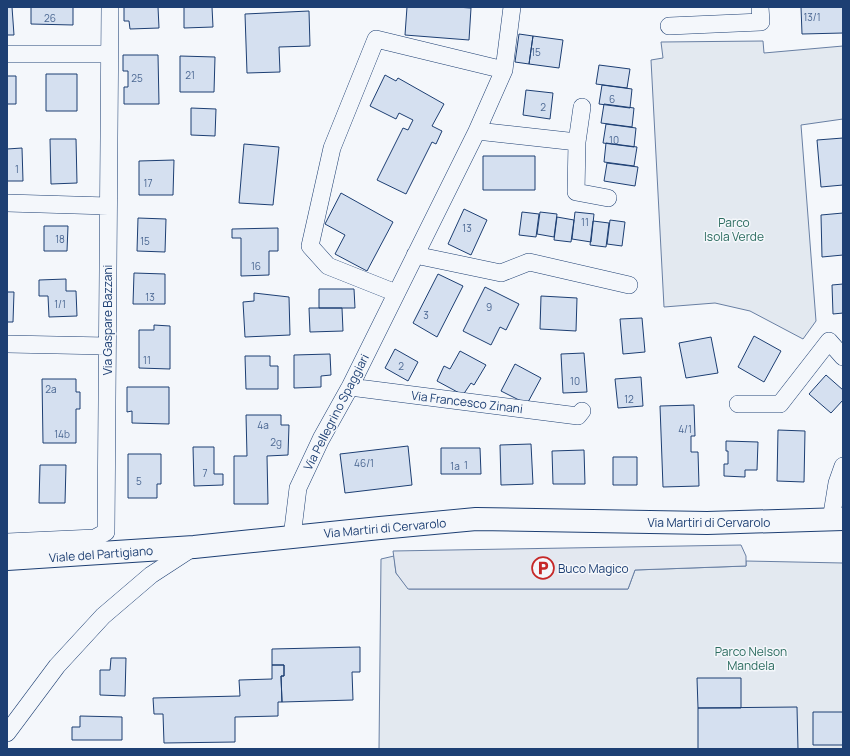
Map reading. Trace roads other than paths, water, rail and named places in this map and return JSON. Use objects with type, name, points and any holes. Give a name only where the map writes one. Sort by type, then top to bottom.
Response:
[{"type":"main road","name":"Via Martiri di Cervarolo","points":[[194,547],[476,519],[707,524],[837,519]]},
{"type":"main road","name":"Viale del Partigiano","points":[[7,559],[194,547]]},
{"type":"street","name":"Via Gaspare Bazzani","points":[[7,542],[96,538],[106,532],[110,7]]},
{"type":"street","name":"Via Pellegrino Spaggiari","points":[[292,537],[298,488],[321,439],[350,387],[477,131],[504,70],[512,7]]},
{"type":"street","points":[[669,26],[761,22],[760,7]]},
{"type":"street","points":[[396,293],[328,266],[310,246],[332,148],[376,39],[504,70]]},
{"type":"street","points":[[7,54],[109,54]]},
{"type":"street","points":[[582,107],[577,142],[576,192],[608,198]]},
{"type":"street","points":[[477,131],[577,142]]},
{"type":"street","points":[[7,203],[108,206]]},
{"type":"street","points":[[415,255],[501,273],[529,262],[629,285]]},
{"type":"street","points":[[738,404],[780,404],[829,341],[843,357]]},
{"type":"street","points":[[7,344],[107,346]]},
{"type":"street","name":"Via Francesco Zinani","points":[[350,387],[578,416],[582,411]]},
{"type":"street","points":[[837,519],[837,483],[843,466]]},
{"type":"street","name":"Via Martiri di Cervarolo","points":[[7,733],[56,666],[103,616],[151,575],[194,547]]},
{"type":"place","name":"Buco Magico","points":[[543,568]]},
{"type":"park label","name":"Parco Isola Verde","points":[[734,229]]},
{"type":"park label","name":"Parco Nelson Mandela","points":[[751,658]]}]
